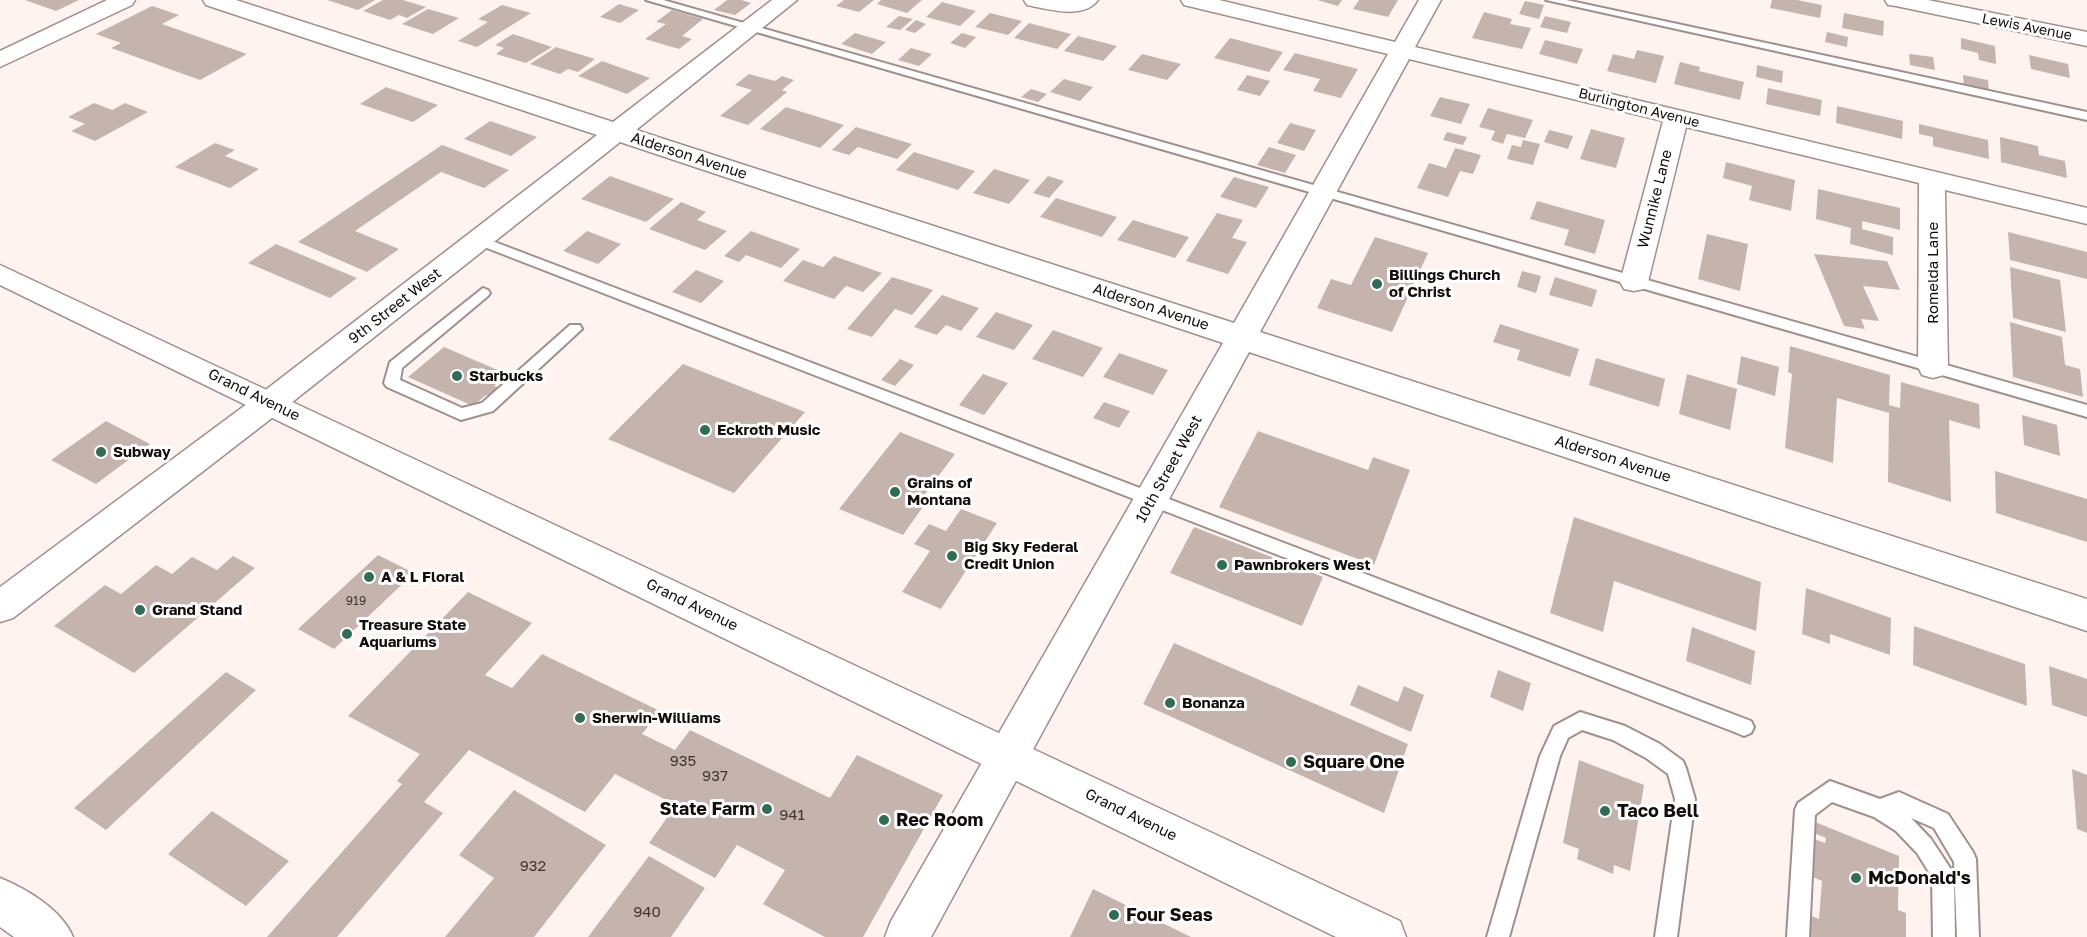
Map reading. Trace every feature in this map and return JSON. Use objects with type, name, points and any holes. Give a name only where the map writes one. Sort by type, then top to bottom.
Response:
[{"type":"street","points":[[0,60],[124,0]]},
{"type":"street","name":"Alderson Avenue","points":[[214,0],[2087,615]]},
{"type":"street","name":"9th Street West","points":[[0,608],[270,403],[786,0]]},
{"type":"street","points":[[1035,0],[1071,6],[1087,0]]},
{"type":"street","name":"Burlington Avenue","points":[[1191,0],[2087,216]]},
{"type":"street","name":"10th Street West","points":[[908,937],[1430,0]]},
{"type":"street","name":"Lewis Avenue","points":[[1896,0],[2087,39]]},
{"type":"street","name":"Wunnike Lane","points":[[1634,282],[1676,117]]},
{"type":"street","name":"Romelda Lane","points":[[1932,178],[1933,367]]},
{"type":"street","name":"Grand Avenue","points":[[0,274],[1384,937]]},
{"type":"street","points":[[0,900],[51,937]]},
{"type":"lane","points":[[651,0],[2087,411]]},
{"type":"lane","points":[[1551,0],[2087,116]]},
{"type":"lane","points":[[479,240],[1744,728]]},
{"type":"lane","points":[[483,293],[395,366],[392,383],[461,414],[487,407],[575,329]]},
{"type":"lane","points":[[1498,937],[1550,756],[1561,732],[1580,721],[1618,732],[1653,751],[1676,768],[1684,799],[1666,937]]},
{"type":"lane","points":[[1798,937],[1805,810],[1830,791],[1880,809],[1903,824],[1917,838],[1943,874],[1944,937]]},
{"type":"lane","points":[[1880,809],[1899,802],[1941,821],[1965,859],[1968,937]]},
{"type":"building","points":[[25,0],[79,0],[56,11]]},
{"type":"building","points":[[327,0],[375,0],[358,10]]},
{"type":"building","points":[[383,0],[403,0],[426,7],[407,18],[399,15],[390,20],[363,11]]},
{"type":"building","points":[[727,0],[751,3],[735,15],[714,10]]},
{"type":"building","points":[[844,0],[874,0],[859,12],[836,6]]},
{"type":"building","points":[[881,0],[922,0],[907,13],[877,4]]},
{"type":"building","points":[[1317,0],[1342,0],[1338,6]]},
{"type":"building","points":[[1359,0],[1398,0],[1388,17],[1353,9]]},
{"type":"building","points":[[1772,0],[1797,0],[1822,5],[1820,18],[1770,8]]},
{"type":"building","points":[[1525,1],[1544,5],[1539,19],[1519,14]]},
{"type":"building","points":[[942,2],[976,11],[960,26],[926,17]]},
{"type":"building","points":[[619,4],[639,10],[620,23],[600,17]]},
{"type":"building","points":[[502,5],[531,13],[477,47],[458,41],[488,22],[478,19]]},
{"type":"building","points":[[152,6],[179,15],[162,24],[247,54],[200,80],[111,48],[121,43],[96,34]]},
{"type":"building","points":[[428,9],[459,18],[433,34],[402,24]]},
{"type":"building","points":[[672,10],[703,19],[682,36],[692,39],[679,49],[645,39],[666,24],[656,22]]},
{"type":"building","points":[[1484,12],[1512,19],[1510,24],[1531,28],[1522,49],[1472,38]]},
{"type":"building","points":[[990,13],[1022,21],[1008,35],[975,27]]},
{"type":"building","points":[[1844,13],[1884,21],[1883,36],[1842,28]]},
{"type":"building","points":[[899,16],[913,19],[900,30],[886,27]]},
{"type":"building","points":[[1545,16],[1571,22],[1567,33],[1540,27]]},
{"type":"building","points":[[916,20],[926,24],[915,33],[905,30]]},
{"type":"building","points":[[1029,23],[1071,34],[1057,49],[1014,38]]},
{"type":"building","points":[[1827,32],[1848,37],[1847,47],[1825,42]]},
{"type":"building","points":[[855,33],[886,42],[872,54],[841,44]]},
{"type":"building","points":[[962,33],[976,37],[965,48],[950,43]]},
{"type":"building","points":[[513,34],[552,47],[526,63],[496,54],[504,48],[495,45]]},
{"type":"building","points":[[1078,36],[1117,46],[1103,61],[1064,51]]},
{"type":"building","points":[[1230,38],[1283,52],[1269,72],[1214,58]]},
{"type":"building","points":[[1961,38],[1995,46],[1996,64],[1979,60],[1978,53],[1961,49]]},
{"type":"building","points":[[1545,40],[1583,49],[1577,64],[1539,54]]},
{"type":"building","points":[[556,47],[595,59],[578,72],[568,69],[560,74],[530,64]]},
{"type":"building","points":[[911,48],[932,54],[919,66],[898,60]]},
{"type":"building","points":[[1637,50],[1664,56],[1656,83],[1607,71],[1613,54],[1634,59]]},
{"type":"building","points":[[1295,53],[1358,69],[1341,98],[1313,91],[1320,79],[1283,70]]},
{"type":"building","points":[[1142,54],[1181,64],[1167,80],[1128,70]]},
{"type":"building","points":[[1909,54],[1933,57],[1935,70],[1910,65]]},
{"type":"building","points":[[2029,55],[2068,64],[2070,78],[2031,69]]},
{"type":"building","points":[[602,61],[650,78],[627,94],[578,76]]},
{"type":"building","points":[[1680,62],[1700,67],[1699,71],[1744,82],[1740,100],[1674,84]]},
{"type":"building","points":[[1757,65],[1783,71],[1782,83],[1756,77]]},
{"type":"building","points":[[749,74],[775,81],[782,76],[794,80],[782,90],[787,92],[748,125],[720,116],[752,90],[735,85]]},
{"type":"building","points":[[1247,75],[1270,81],[1260,96],[1237,90]]},
{"type":"building","points":[[1963,75],[1988,80],[1989,92],[1964,87]]},
{"type":"building","points":[[1064,79],[1093,87],[1080,101],[1050,92]]},
{"type":"building","points":[[386,87],[438,105],[413,122],[360,104]]},
{"type":"building","points":[[1768,88],[1822,100],[1820,116],[1766,104]]},
{"type":"building","points":[[1031,89],[1047,94],[1038,102],[1021,97]]},
{"type":"building","points":[[1440,97],[1470,104],[1461,124],[1430,116]]},
{"type":"building","points":[[94,103],[112,110],[125,103],[148,112],[95,141],[71,131],[85,124],[68,117]]},
{"type":"building","points":[[1837,106],[1903,121],[1902,139],[1836,123]]},
{"type":"building","points":[[786,107],[844,125],[820,148],[760,129]]},
{"type":"building","points":[[1488,108],[1533,120],[1525,138],[1507,134],[1503,144],[1491,140],[1495,131],[1479,127]]},
{"type":"building","points":[[490,121],[537,137],[511,156],[464,139]]},
{"type":"building","points":[[1290,123],[1316,130],[1304,151],[1277,143]]},
{"type":"building","points":[[1919,124],[1988,140],[1989,159],[1933,146],[1933,137],[1919,134]]},
{"type":"building","points":[[856,127],[912,144],[897,159],[858,147],[849,155],[832,150]]},
{"type":"building","points":[[1591,129],[1625,138],[1616,168],[1580,159]]},
{"type":"building","points":[[1549,130],[1573,136],[1568,149],[1544,142]]},
{"type":"building","points":[[1447,132],[1467,137],[1463,145],[1443,140]]},
{"type":"building","points":[[2000,137],[2038,146],[2039,155],[2065,161],[2067,178],[2001,162]]},
{"type":"building","points":[[1523,140],[1540,144],[1533,165],[1507,159],[1512,145],[1521,147]]},
{"type":"building","points":[[215,143],[235,150],[225,156],[259,169],[230,188],[175,167]]},
{"type":"building","points":[[442,145],[509,170],[484,188],[441,172],[355,231],[399,249],[367,272],[298,242]]},
{"type":"building","points":[[1269,147],[1296,155],[1285,173],[1257,165]]},
{"type":"building","points":[[1455,148],[1481,155],[1473,174],[1460,171],[1448,197],[1417,188],[1429,163],[1446,168]]},
{"type":"building","points":[[914,152],[975,171],[958,190],[896,170]]},
{"type":"building","points":[[1726,162],[1795,180],[1791,211],[1749,200],[1752,186],[1723,178]]},
{"type":"building","points":[[994,169],[1030,180],[1009,204],[973,193]]},
{"type":"building","points":[[610,176],[674,199],[646,222],[581,199]]},
{"type":"building","points":[[1048,176],[1064,181],[1049,198],[1033,193]]},
{"type":"building","points":[[1234,177],[1269,187],[1256,208],[1220,197]]},
{"type":"building","points":[[1818,189],[1900,208],[1900,230],[1862,221],[1862,229],[1893,237],[1893,255],[1850,244],[1851,228],[1816,219]]},
{"type":"building","points":[[1056,198],[1117,217],[1102,237],[1040,217]]},
{"type":"building","points":[[1537,201],[1605,220],[1595,254],[1564,245],[1569,230],[1530,219]]},
{"type":"building","points":[[681,202],[706,212],[697,220],[727,231],[705,250],[649,229]]},
{"type":"building","points":[[1217,213],[1243,220],[1232,238],[1247,242],[1228,274],[1186,261]]},
{"type":"building","points":[[1133,220],[1189,237],[1175,258],[1117,240]]},
{"type":"building","points":[[587,231],[621,244],[598,264],[563,251]]},
{"type":"building","points":[[751,231],[800,249],[781,268],[746,255],[739,262],[724,256]]},
{"type":"building","points":[[2008,232],[2087,252],[2087,279],[2010,260]]},
{"type":"building","points":[[1707,234],[1748,244],[1740,291],[1698,279]]},
{"type":"building","points":[[1375,237],[1428,253],[1392,332],[1317,308],[1331,279],[1351,285]]},
{"type":"building","points":[[276,244],[357,278],[330,298],[248,263]]},
{"type":"building","points":[[1814,254],[1887,261],[1900,290],[1863,286],[1879,321],[1861,319],[1865,329],[1844,326]]},
{"type":"building","points":[[834,256],[882,273],[863,292],[846,286],[834,299],[783,281],[803,260],[823,267]]},
{"type":"building","points":[[2010,267],[2060,280],[2066,332],[2013,318]]},
{"type":"building","points":[[696,270],[724,281],[701,303],[672,292]]},
{"type":"building","points":[[1522,271],[1541,276],[1536,293],[1517,287]]},
{"type":"building","points":[[892,277],[933,290],[912,315],[895,309],[872,337],[847,329]]},
{"type":"building","points":[[1555,277],[1597,290],[1592,307],[1549,295]]},
{"type":"building","points":[[942,295],[979,308],[961,331],[946,325],[937,335],[914,327]]},
{"type":"building","points":[[996,312],[1033,325],[1014,350],[976,337]]},
{"type":"building","points":[[2010,322],[2062,337],[2065,365],[2080,369],[2083,397],[2013,377]]},
{"type":"building","points":[[1500,324],[1579,349],[1570,377],[1517,360],[1520,350],[1493,342]]},
{"type":"building","points":[[1053,330],[1103,348],[1083,377],[1032,359]]},
{"type":"building","points":[[1790,346],[1890,375],[1889,405],[1900,408],[1901,382],[1979,404],[1980,429],[1949,420],[1951,502],[1888,482],[1889,413],[1837,398],[1833,463],[1785,448],[1792,374],[1788,372]]},
{"type":"building","name":"Starbucks","points":[[444,347],[507,374],[494,386],[502,389],[492,397],[486,395],[473,406],[408,377]]},
{"type":"building","points":[[1119,353],[1168,370],[1153,395],[1103,377]]},
{"type":"building","points":[[1741,356],[1779,367],[1775,396],[1737,384]]},
{"type":"building","points":[[1596,358],[1665,379],[1659,407],[1589,385]]},
{"type":"building","points":[[900,359],[914,365],[895,386],[881,380]]},
{"type":"building","points":[[683,364],[805,412],[734,493],[608,439]]},
{"type":"building","points":[[983,374],[1008,383],[984,415],[959,405]]},
{"type":"building","points":[[1687,374],[1737,389],[1730,430],[1679,414]]},
{"type":"building","points":[[1104,402],[1130,411],[1119,428],[1093,418]]},
{"type":"building","points":[[2022,415],[2057,425],[2060,456],[2024,445]]},
{"type":"building","name":"Subway","points":[[106,421],[150,444],[96,484],[51,460]]},
{"type":"building","points":[[1258,431],[1368,470],[1373,457],[1410,470],[1374,565],[1219,507]]},
{"type":"building","points":[[900,432],[955,454],[919,502],[925,504],[903,535],[839,509]]},
{"type":"building","points":[[1995,471],[2087,499],[2087,542],[1996,513]]},
{"type":"building","points":[[961,509],[997,523],[941,609],[902,592],[930,551],[914,544],[929,524],[946,531]]},
{"type":"building","points":[[1574,517],[1761,582],[1756,631],[1614,581],[1603,632],[1550,613]]},
{"type":"building","points":[[1194,527],[1323,577],[1302,626],[1170,573]]},
{"type":"building","points":[[378,555],[414,573],[334,649],[298,629]]},
{"type":"building","name":"Grand Stand","points":[[233,556],[255,568],[134,673],[54,626],[105,585],[121,594],[156,565],[172,574],[192,557],[217,570]]},
{"type":"building","points":[[1806,588],[1891,618],[1890,655],[1830,634],[1830,644],[1802,634]]},
{"type":"building","points":[[468,592],[532,623],[485,675],[512,688],[542,654],[660,711],[642,734],[675,750],[690,730],[830,798],[857,755],[943,795],[863,937],[825,937],[763,904],[785,870],[737,845],[715,878],[649,843],[676,805],[615,774],[585,812],[469,750],[424,802],[443,813],[337,937],[267,937],[402,784],[397,781],[420,754],[348,716]]},
{"type":"building","points":[[1914,626],[2025,664],[2027,706],[1913,665]]},
{"type":"building","points":[[1692,627],[1755,651],[1751,685],[1686,661]]},
{"type":"building","points":[[1174,643],[1408,744],[1384,813],[1143,704]]},
{"type":"building","points":[[2049,666],[2087,679],[2087,717],[2052,705]]},
{"type":"building","points":[[1498,670],[1531,683],[1523,711],[1490,697]]},
{"type":"building","points":[[226,672],[256,690],[106,830],[74,808]]},
{"type":"building","points":[[1358,685],[1398,702],[1404,686],[1424,695],[1411,732],[1350,705]]},
{"type":"building","points":[[1579,760],[1644,785],[1630,871],[1614,865],[1613,874],[1577,859],[1579,849],[1563,843]]},
{"type":"building","points":[[2072,769],[2087,775],[2087,833],[2077,829]]},
{"type":"building","points":[[514,790],[606,845],[534,937],[445,937],[494,878],[459,855]]},
{"type":"building","points":[[212,811],[289,861],[246,906],[168,854]]},
{"type":"building","name":"McDonald's","points":[[1815,822],[1899,856],[1898,910],[1906,913],[1906,937],[1802,937],[1803,912],[1819,919],[1822,881],[1806,874],[1809,837],[1825,843],[1826,838],[1814,833]]},
{"type":"building","points":[[649,856],[705,888],[671,937],[588,937]]},
{"type":"building","name":"Four Seas","points":[[1093,889],[1191,937],[1070,937]]},
{"type":"place","name":"Billings Church of Christ","points":[[1377,284]]},
{"type":"place","name":"Starbucks","points":[[457,376]]},
{"type":"place","name":"Eckroth Music","points":[[705,430]]},
{"type":"place","name":"Subway","points":[[101,452]]},
{"type":"place","name":"Grains of Montana","points":[[895,492]]},
{"type":"place","name":"Big Sky Federal Credit Union","points":[[952,556]]},
{"type":"place","name":"Pawnbrokers West","points":[[1222,565]]},
{"type":"place","name":"A & L Floral","points":[[369,577]]},
{"type":"place","name":"Grand Stand","points":[[140,610]]},
{"type":"place","name":"Treasure State Aquariums","points":[[347,634]]},
{"type":"place","name":"Bonanza","points":[[1170,703]]},
{"type":"place","name":"Sherwin-Williams","points":[[580,718]]},
{"type":"place","name":"Square One","points":[[1291,762]]},
{"type":"place","name":"State Farm","points":[[767,809]]},
{"type":"place","name":"Taco Bell","points":[[1605,811]]},
{"type":"place","name":"Rec Room","points":[[884,820]]},
{"type":"place","name":"McDonald's","points":[[1856,878]]},
{"type":"place","name":"Four Seas","points":[[1114,915]]}]
